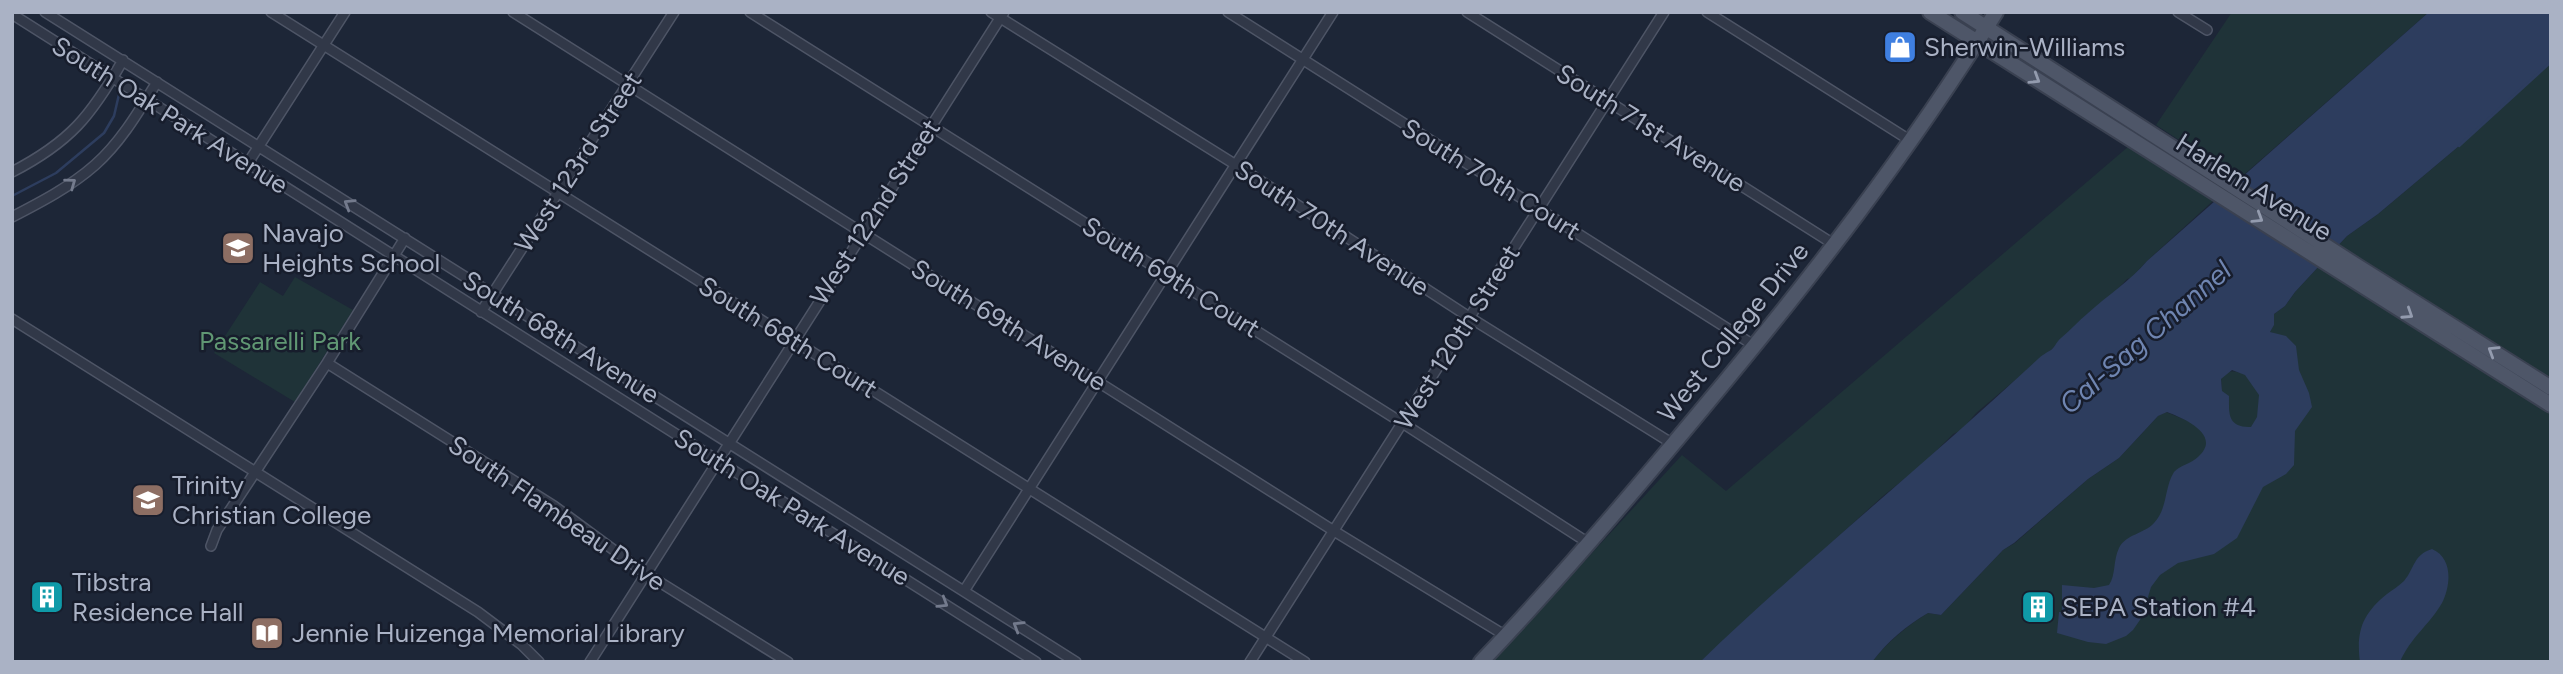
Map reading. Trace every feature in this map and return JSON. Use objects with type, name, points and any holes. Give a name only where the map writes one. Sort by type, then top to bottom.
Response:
[{"type":"main road","name":"Harlem Avenue","points":[[1930,12],[2203,176],[2354,271],[2551,387]]},
{"type":"main road","name":"Harlem Avenue","points":[[1962,12],[2203,176]]},
{"type":"main road","name":"West College Drive","points":[[1481,662],[1590,544],[1755,346],[1835,245],[1910,141],[1997,12]]},
{"type":"main road","name":"Harlem Avenue","points":[[2354,271],[2551,405]]},
{"type":"street","name":"South 68th Avenue","points":[[46,12],[1072,661]]},
{"type":"street","name":"South 68th Court","points":[[271,12],[1305,662]]},
{"type":"street","points":[[248,163],[345,12]]},
{"type":"street","name":"South 69th Avenue","points":[[513,12],[1334,531],[1506,636]]},
{"type":"street","name":"West 123rd Street","points":[[481,312],[674,12]]},
{"type":"street","name":"South 69th Court","points":[[750,12],[1590,544]]},
{"type":"street","name":"South 70th Avenue","points":[[991,12],[1002,15],[1469,317],[1673,444]]},
{"type":"street","name":"South 70th Court","points":[[1228,12],[1755,346]]},
{"type":"street","points":[[964,592],[1333,12]]},
{"type":"street","name":"South 71st Avenue","points":[[1467,12],[1835,245]]},
{"type":"street","name":"West 120th Street","points":[[1250,662],[1664,12]]},
{"type":"street","points":[[1707,12],[1910,141]]},
{"type":"street","points":[[2178,12],[2207,30]]},
{"type":"street","name":"West 122nd Street","points":[[590,662],[1002,15]]},
{"type":"street","name":"South Oak Park Avenue","points":[[15,16],[1036,662]]},
{"type":"street","points":[[12,172],[49,151],[73,132],[93,110],[123,60]]},
{"type":"street","points":[[12,217],[67,186],[97,164],[127,129],[157,82]]},
{"type":"street","points":[[211,546],[217,530],[405,238]]},
{"type":"street","points":[[12,319],[478,612],[522,645],[539,662]]},
{"type":"street","name":"South Flambeau Drive","points":[[327,363],[554,506],[645,573],[788,662]]},
{"type":"green space","points":[[2232,12],[2429,12],[2239,179],[2156,125]]},
{"type":"green space","points":[[2551,62],[2551,662],[1872,662],[1891,641],[1920,618],[1928,613],[1941,615],[2003,550],[2015,543],[2088,479],[2119,458],[2158,416],[2166,412],[2188,421],[2222,391],[2223,376],[2230,372],[2241,373],[2275,334],[2270,332],[2274,324],[2274,314],[2285,306],[2347,236],[2378,214],[2459,146]]},
{"type":"green space","points":[[2129,146],[2214,200],[2131,278],[2088,313],[2051,350],[1976,413],[1962,430],[1953,434],[1923,464],[1883,496],[1700,662],[1492,662],[1682,455],[1726,491]]},
{"type":"green space","name":"Passarelli Park","points":[[295,277],[353,310],[295,402],[214,353],[260,282],[283,296]]},
{"type":"water","name":"Cal-Sag Channel","points":[[2429,12],[2551,12],[2551,62],[2459,146],[2378,214],[2347,236],[2285,306],[2274,314],[2274,325],[2270,332],[2286,336],[2296,346],[2299,370],[2312,407],[2295,431],[2294,465],[2286,474],[2263,487],[2237,538],[2214,554],[2178,563],[2160,575],[2151,587],[2142,617],[2126,636],[2106,644],[2057,633],[2059,612],[2062,612],[2062,585],[2094,588],[2109,585],[2122,543],[2154,523],[2162,511],[2174,472],[2205,449],[2206,442],[2198,428],[2167,412],[2158,416],[2119,458],[2088,479],[2003,550],[1941,615],[1928,613],[1913,623],[1891,641],[1872,662],[1700,662],[1783,585],[2052,349],[2081,319]],"holes":[[[2232,370],[2245,375],[2259,395],[2257,417],[2251,427],[2243,427],[2233,422],[2229,396],[2222,391],[2221,379]]]},
{"type":"water","points":[[2432,549],[2439,553],[2447,565],[2447,588],[2442,603],[2400,662],[2360,662],[2360,633],[2366,616],[2378,601],[2404,581],[2421,555]]},
{"type":"waterway","points":[[2459,146],[2551,62]]},
{"type":"waterway","points":[[12,196],[56,173],[104,133],[114,116],[120,90]]},
{"type":"place","name":"Sherwin-Williams","points":[[1900,47]]},
{"type":"place","name":"Navajo Heights School","points":[[238,248]]},
{"type":"place","name":"Trinity Christian College","points":[[148,500]]},
{"type":"place","name":"Tibstra Residence Hall","points":[[47,597]]},
{"type":"place","name":"SEPA Station #4","points":[[2038,607]]},
{"type":"place","name":"Jennie Huizenga Memorial Library","points":[[267,633]]}]
